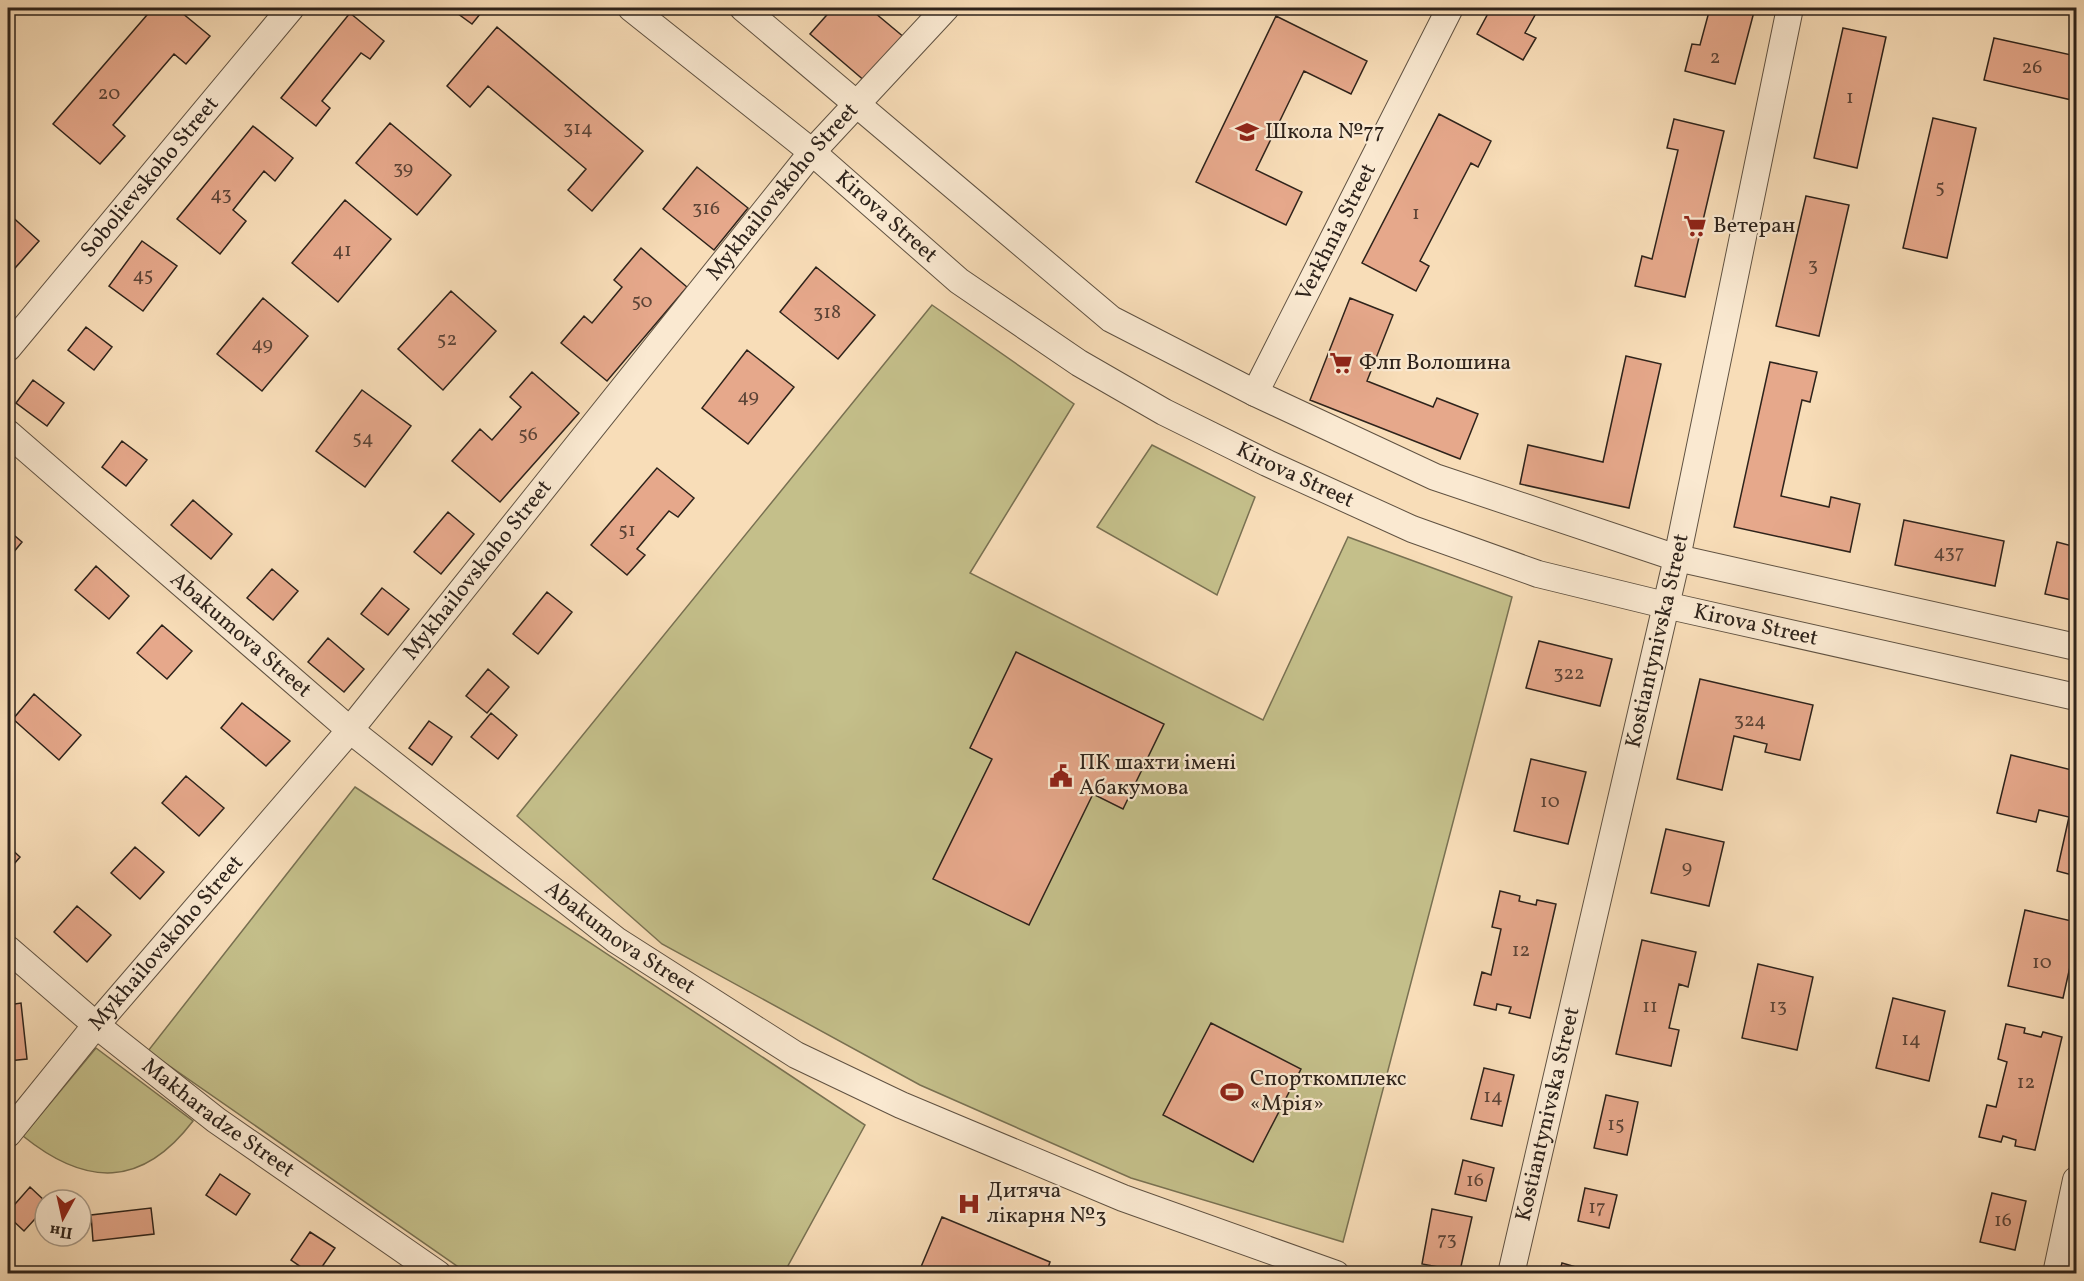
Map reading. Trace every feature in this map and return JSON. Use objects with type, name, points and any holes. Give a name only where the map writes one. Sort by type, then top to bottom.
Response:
[{"type":"street","name":"Sobolievskoho Street","points":[[8,348],[291,8]]},
{"type":"street","name":"Kirova Street","points":[[631,8],[812,152],[958,281],[1079,363],[1164,412],[1267,463],[1412,529],[1538,574],[1665,605],[2076,697]]},
{"type":"street","points":[[743,8],[1111,319],[1255,393],[1435,477],[1677,558],[2076,647]]},
{"type":"street","name":"Mykhailovskoho Street","points":[[8,1134],[96,1025],[350,730],[812,152],[946,8]]},
{"type":"street","name":"Verkhnia Street","points":[[1255,393],[1450,8]]},
{"type":"street","name":"Kostiantynivska Street","points":[[1511,1274],[1677,558],[1790,8]]},
{"type":"street","name":"Abakumova Street","points":[[8,433],[350,730],[616,940],[796,1055],[901,1105],[1123,1198],[1336,1274]]},
{"type":"street","name":"Makharadze Street","points":[[8,949],[96,1025],[216,1120],[438,1274]]},
{"type":"street","points":[[2056,1274],[2076,1180]]},
{"type":"shaded area","points":[[932,305],[1074,404],[970,573],[1263,720],[1348,537],[1512,597],[1343,1242],[1131,1178],[920,1085],[662,944],[517,816]]},
{"type":"shaded area","points":[[1152,445],[1255,497],[1217,595],[1097,527]]},
{"type":"shaded area","points":[[355,787],[865,1125],[784,1273],[467,1273],[148,1051]]},
{"type":"shaded area","points":[[96,1048],[193,1121],[174,1143],[154,1159],[133,1169],[112,1173],[91,1171],[69,1165],[46,1153],[23,1136]]},
{"type":"building","points":[[153,8],[176,8],[210,36],[186,64],[174,54],[113,125],[125,136],[100,164],[53,124]]},
{"type":"building","points":[[450,8],[485,8],[472,24]]},
{"type":"building","points":[[833,8],[869,8],[905,38],[866,82],[810,34]]},
{"type":"building","points":[[1491,8],[1539,8],[1525,33],[1536,38],[1523,60],[1477,34]]},
{"type":"building","points":[[1710,8],[1755,8],[1735,84],[1685,71],[1692,44],[1700,45]]},
{"type":"building","points":[[350,13],[384,41],[370,59],[361,53],[322,101],[330,108],[316,126],[281,98]]},
{"type":"building","name":"Школа №77","points":[[1276,16],[1367,61],[1351,94],[1304,71],[1256,170],[1302,192],[1286,225],[1196,182]]},
{"type":"building","points":[[497,27],[643,151],[592,211],[568,190],[586,169],[488,86],[470,107],[447,86]]},
{"type":"building","points":[[1843,28],[1886,37],[1857,168],[1814,158]]},
{"type":"building","points":[[1994,38],[2076,56],[2076,101],[1984,80]]},
{"type":"building","points":[[1439,114],[1491,141],[1478,167],[1471,163],[1420,261],[1429,266],[1416,291],[1362,263]]},
{"type":"building","points":[[1933,118],[1976,128],[1947,258],[1903,248]]},
{"type":"building","points":[[1674,119],[1724,131],[1685,297],[1635,286],[1642,256],[1652,259],[1678,150],[1667,148]]},
{"type":"building","points":[[390,123],[451,175],[417,215],[356,163]]},
{"type":"building","points":[[253,126],[293,158],[275,181],[264,171],[233,210],[246,221],[220,254],[177,219]]},
{"type":"building","points":[[697,167],[748,208],[714,250],[663,209]]},
{"type":"building","points":[[1806,196],[1849,205],[1819,336],[1776,326]]},
{"type":"building","points":[[345,200],[391,239],[338,302],[292,263]]},
{"type":"building","points":[[8,213],[39,241],[8,276]]},
{"type":"building","points":[[142,241],[177,266],[143,311],[109,286]]},
{"type":"building","points":[[641,248],[687,287],[607,381],[561,343],[584,316],[592,323],[622,287],[614,280]]},
{"type":"building","points":[[816,267],[875,315],[838,359],[780,312]]},
{"type":"building","points":[[451,291],[496,331],[443,390],[398,349]]},
{"type":"building","points":[[263,298],[308,336],[262,391],[217,354]]},
{"type":"building","points":[[1350,298],[1393,315],[1367,381],[1433,407],[1437,398],[1478,414],[1460,459],[1310,400]]},
{"type":"building","points":[[86,327],[112,347],[94,370],[68,350]]},
{"type":"building","points":[[747,350],[794,387],[748,444],[702,408]]},
{"type":"building","points":[[1626,356],[1661,364],[1629,508],[1520,484],[1528,445],[1603,462]]},
{"type":"building","points":[[1770,362],[1817,372],[1810,402],[1802,400],[1781,496],[1829,507],[1831,497],[1860,504],[1850,552],[1734,527]]},
{"type":"building","points":[[532,372],[579,413],[500,502],[452,461],[480,429],[492,440],[521,407],[510,397]]},
{"type":"building","points":[[33,380],[64,403],[47,426],[16,403]]},
{"type":"building","points":[[362,390],[411,426],[365,487],[316,451]]},
{"type":"building","points":[[122,441],[147,460],[126,486],[102,467]]},
{"type":"building","points":[[657,468],[694,498],[678,517],[669,511],[637,549],[645,555],[627,575],[591,545]]},
{"type":"building","points":[[193,500],[232,534],[211,559],[171,525]]},
{"type":"building","points":[[448,512],[474,534],[441,574],[414,552]]},
{"type":"building","points":[[1904,520],[2004,541],[1995,586],[1895,565]]},
{"type":"building","points":[[8,530],[22,542],[8,559]]},
{"type":"building","points":[[2057,542],[2076,547],[2076,601],[2045,594]]},
{"type":"building","points":[[96,566],[129,596],[109,619],[75,590]]},
{"type":"building","points":[[272,569],[298,591],[273,620],[247,598]]},
{"type":"building","points":[[382,588],[409,609],[388,635],[361,614]]},
{"type":"building","points":[[547,592],[572,612],[538,654],[513,634]]},
{"type":"building","points":[[162,625],[192,651],[167,679],[137,653]]},
{"type":"building","points":[[328,638],[364,669],[344,692],[308,662]]},
{"type":"building","points":[[1539,641],[1612,659],[1600,706],[1526,688]]},
{"type":"building","name":"ПК шахти імені Абакумова","points":[[1016,652],[1164,724],[1123,809],[1093,794],[1029,925],[933,879],[992,759],[970,748]]},
{"type":"building","points":[[488,669],[509,687],[487,713],[466,696]]},
{"type":"building","points":[[1700,679],[1813,705],[1800,760],[1765,752],[1767,744],[1734,736],[1722,790],[1677,779]]},
{"type":"building","points":[[34,694],[81,735],[59,760],[13,719]]},
{"type":"building","points":[[242,703],[290,741],[266,766],[221,728]]},
{"type":"building","points":[[491,713],[517,735],[498,759],[471,737]]},
{"type":"building","points":[[429,721],[452,737],[432,765],[409,748]]},
{"type":"building","points":[[2011,755],[2076,771],[2076,876],[2057,871],[2069,817],[2039,810],[2036,822],[1997,813]]},
{"type":"building","points":[[1531,759],[1586,772],[1568,844],[1514,831]]},
{"type":"building","points":[[186,776],[224,808],[199,836],[162,803]]},
{"type":"building","points":[[1666,829],[1724,842],[1709,906],[1651,893]]},
{"type":"building","points":[[8,846],[20,857],[8,871]]},
{"type":"building","points":[[135,847],[164,872],[140,899],[111,873]]},
{"type":"building","points":[[1500,891],[1520,896],[1519,901],[1536,905],[1537,900],[1556,904],[1530,1018],[1509,1013],[1511,1007],[1497,1004],[1496,1010],[1474,1005],[1482,972],[1491,975],[1501,929],[1492,927]]},
{"type":"building","points":[[77,906],[111,935],[87,962],[54,932]]},
{"type":"building","points":[[2025,910],[2076,922],[2076,940],[2063,998],[2008,986]]},
{"type":"building","points":[[1642,940],[1696,952],[1688,987],[1679,984],[1669,1028],[1679,1030],[1671,1066],[1616,1054]]},
{"type":"building","points":[[1758,964],[1813,977],[1797,1050],[1742,1038]]},
{"type":"building","points":[[1893,998],[1945,1011],[1929,1081],[1876,1068]]},
{"type":"building","points":[[21,1003],[27,1059],[8,1061],[8,1005]]},
{"type":"building","name":"Спорткомплекс «Мрія»","points":[[1211,1023],[1301,1069],[1253,1162],[1163,1115]]},
{"type":"building","points":[[2006,1024],[2025,1028],[2024,1033],[2041,1037],[2043,1032],[2062,1037],[2035,1150],[2015,1146],[2016,1140],[2003,1136],[2001,1142],[1979,1137],[1987,1105],[1996,1107],[2007,1062],[1998,1059]]},
{"type":"building","points":[[1484,1068],[1514,1075],[1502,1126],[1471,1119]]},
{"type":"building","points":[[1606,1095],[1638,1102],[1627,1155],[1594,1148]]},
{"type":"building","points":[[1463,1160],[1494,1168],[1486,1201],[1455,1194]]},
{"type":"building","points":[[220,1174],[250,1194],[236,1215],[206,1195]]},
{"type":"building","points":[[30,1187],[33,1190],[33,1221],[24,1231],[8,1216],[8,1212]]},
{"type":"building","points":[[1585,1188],[1617,1195],[1609,1228],[1578,1221]]},
{"type":"building","points":[[1992,1193],[2026,1201],[2015,1250],[1980,1242]]},
{"type":"building","points":[[151,1208],[154,1234],[93,1241],[93,1215]]},
{"type":"building","points":[[1432,1209],[1472,1217],[1460,1271],[1422,1264]]},
{"type":"building","points":[[942,1217],[1050,1262],[1046,1274],[964,1274],[955,1270],[953,1274],[918,1274]]},
{"type":"building","points":[[310,1232],[335,1248],[317,1274],[311,1274],[291,1260]]},
{"type":"building","points":[[1562,1263],[1600,1274],[1559,1274]]},
{"type":"place","name":"Школа №77","points":[[1247,132]]},
{"type":"place","name":"Ветеран","points":[[1695,226]]},
{"type":"place","name":"Флп Волошина","points":[[1341,363]]},
{"type":"place","name":"ПК шахти імені Абакумова","points":[[1061,776]]},
{"type":"place","name":"Спорткомплекс «Мрія»","points":[[1232,1092]]},
{"type":"place","name":"Дитяча лікарня №3","points":[[969,1204]]}]
